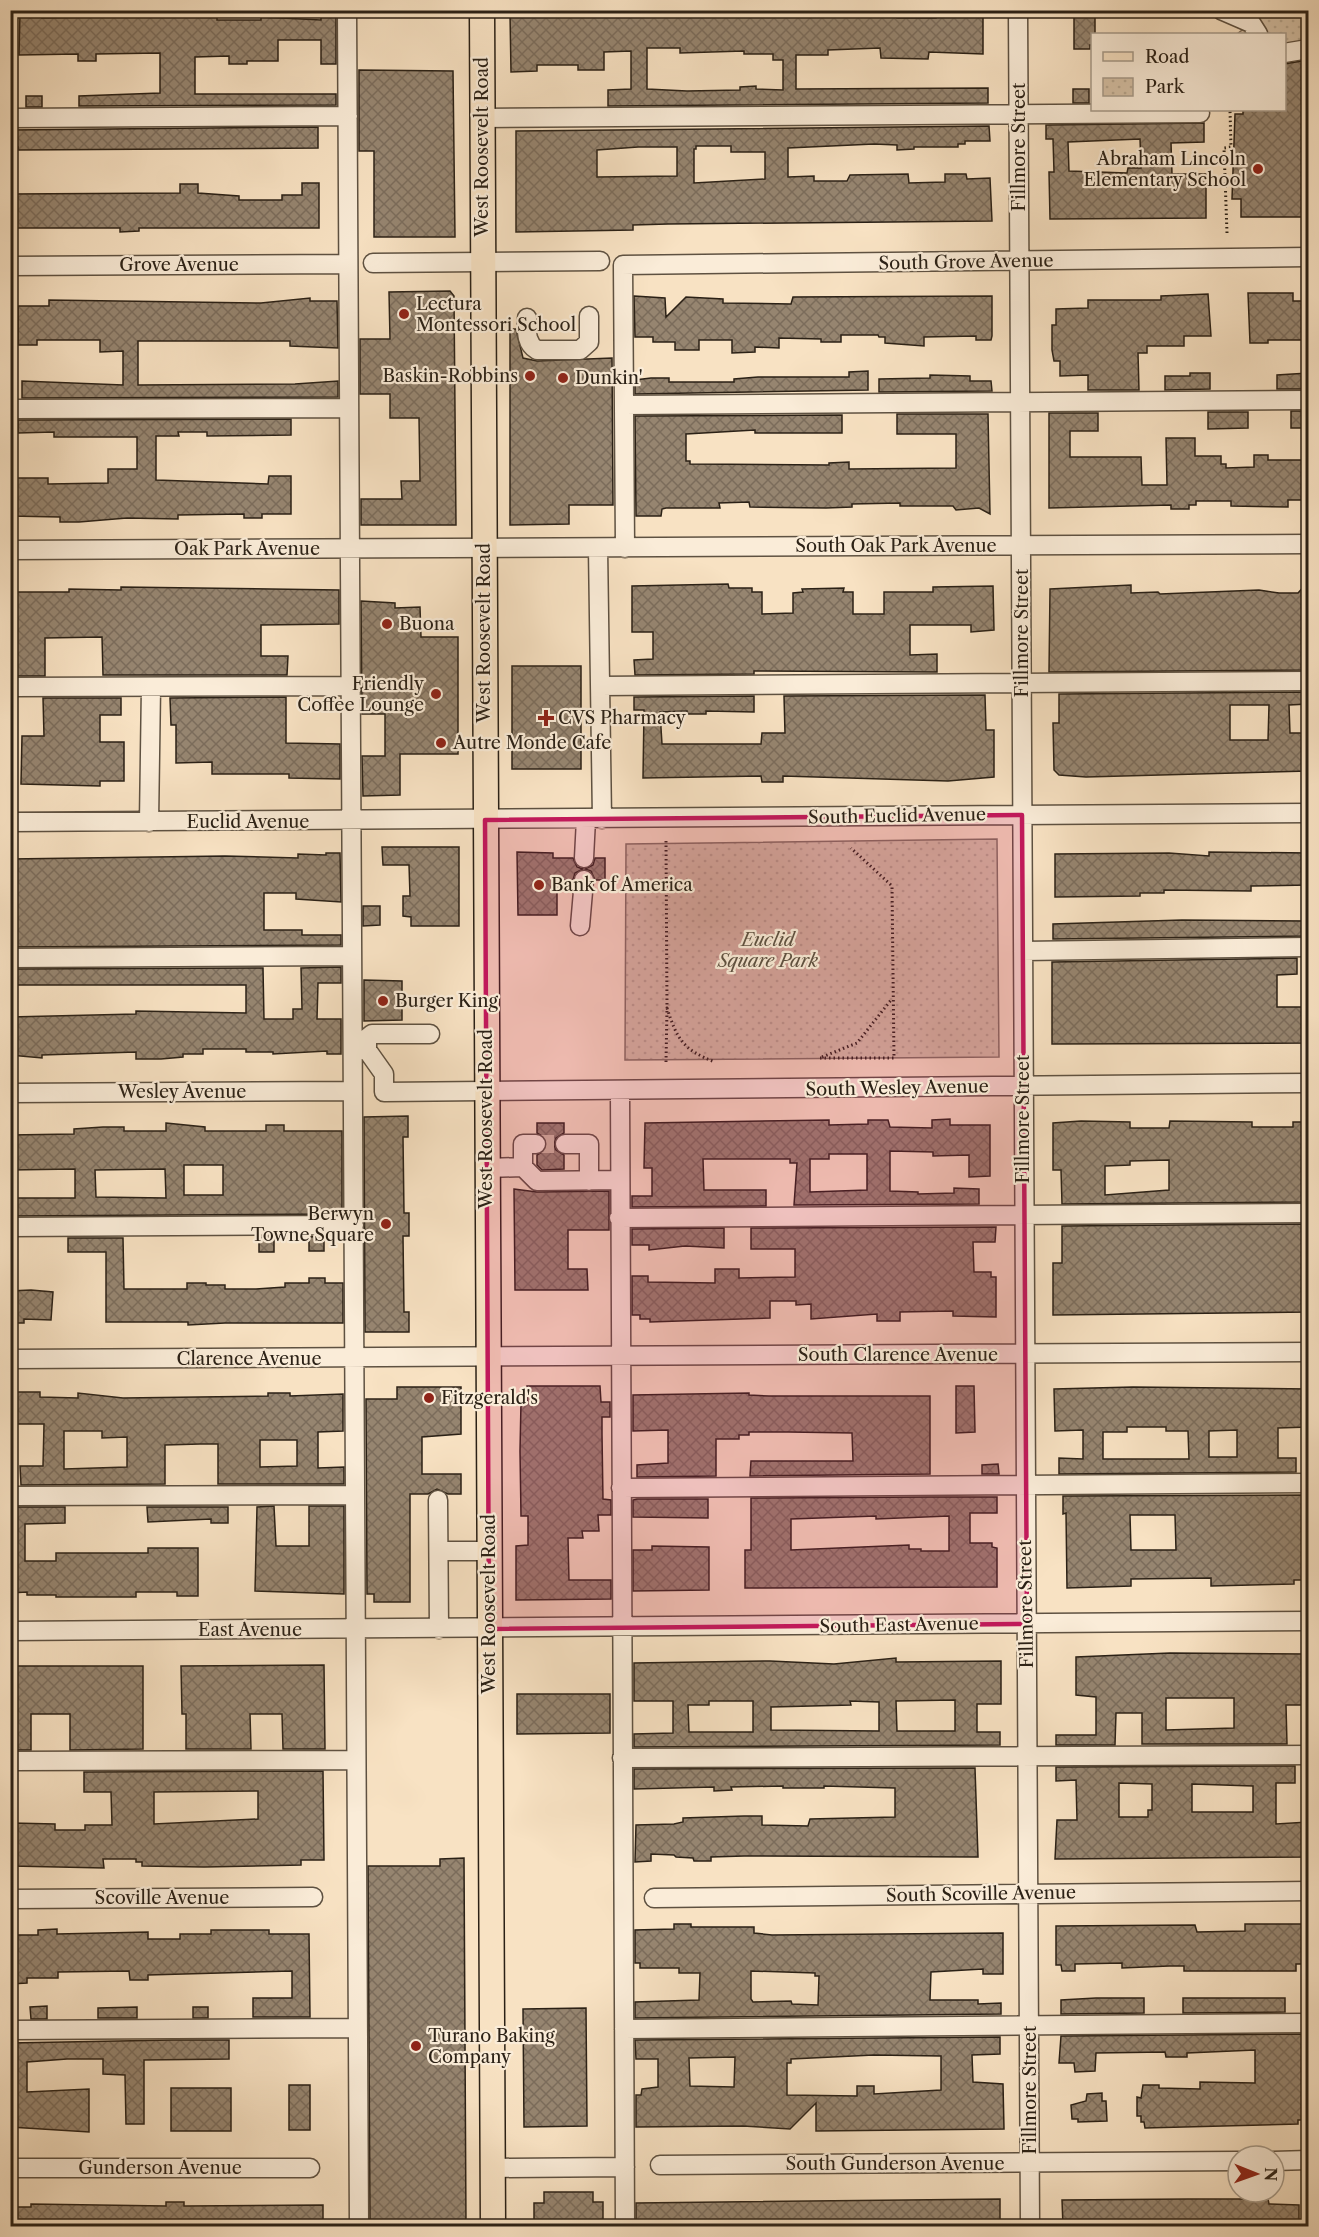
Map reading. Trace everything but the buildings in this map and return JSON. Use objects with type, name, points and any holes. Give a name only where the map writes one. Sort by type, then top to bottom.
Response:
[{"type":"main road","name":"West Roosevelt Road","points":[[482,10],[492,2226]]},
{"type":"street","points":[[347,10],[359,2226]]},
{"type":"street","name":"Fillmore Street","points":[[1018,10],[1030,2226]]},
{"type":"street","points":[[1221,10],[1251,23],[1257,33]]},
{"type":"street","points":[[1286,53],[1308,49]]},
{"type":"street","points":[[482,118],[1200,113]]},
{"type":"street","points":[[10,118],[348,116]]},
{"type":"street","name":"South Grove Avenue","points":[[624,405],[622,265],[1308,257]]},
{"type":"street","points":[[373,263],[600,261]]},
{"type":"street","name":"Grove Avenue","points":[[10,266],[348,264]]},
{"type":"street","points":[[527,318],[527,334],[532,347],[537,350],[579,350],[589,342],[589,316]]},
{"type":"street","points":[[625,548],[624,405],[1308,400]]},
{"type":"street","points":[[10,409],[350,408]]},
{"type":"street","name":"South Oak Park Avenue","points":[[484,549],[1308,544]]},
{"type":"street","points":[[584,858],[594,819],[600,686],[598,548]]},
{"type":"street","name":"Oak Park Avenue","points":[[10,550],[484,549]]},
{"type":"street","points":[[600,686],[1308,681]]},
{"type":"street","points":[[10,687],[351,686]]},
{"type":"street","points":[[148,822],[151,687]]},
{"type":"street","name":"South Euclid Avenue","points":[[485,820],[1308,813]]},
{"type":"street","name":"Euclid Avenue","points":[[10,822],[485,820]]},
{"type":"street","points":[[580,926],[584,880]]},
{"type":"street","points":[[1023,951],[1308,947]]},
{"type":"street","points":[[10,958],[352,956]]},
{"type":"street","points":[[430,1034],[372,1034],[367,1038],[367,1050],[384,1074],[384,1092],[486,1092]]},
{"type":"street","name":"South Wesley Avenue","points":[[486,1092],[1308,1083]]},
{"type":"street","name":"Wesley Avenue","points":[[10,1093],[353,1091]]},
{"type":"street","points":[[620,1091],[625,2226]]},
{"type":"street","points":[[537,1144],[523,1144],[524,1167],[537,1181],[620,1180]]},
{"type":"street","points":[[565,1144],[589,1144],[589,1181]]},
{"type":"street","points":[[487,1168],[524,1167]]},
{"type":"street","points":[[619,1218],[1308,1213]]},
{"type":"street","points":[[10,1227],[354,1225]]},
{"type":"street","name":"South Clarence Avenue","points":[[488,1358],[1308,1352]]},
{"type":"street","name":"Clarence Avenue","points":[[10,1359],[488,1358]]},
{"type":"street","points":[[621,1488],[1308,1484]]},
{"type":"street","points":[[10,1496],[355,1495]]},
{"type":"street","points":[[438,1500],[440,1629]]},
{"type":"street","points":[[439,1551],[489,1551]]},
{"type":"street","name":"South East Avenue","points":[[489,1629],[1308,1621]]},
{"type":"street","name":"East Avenue","points":[[10,1631],[489,1629]]},
{"type":"street","points":[[622,1758],[1308,1755]]},
{"type":"street","points":[[10,1761],[357,1760]]},
{"type":"street","name":"South Scoville Avenue","points":[[654,1898],[1308,1891]]},
{"type":"street","name":"Scoville Avenue","points":[[10,1899],[313,1897]]},
{"type":"street","points":[[624,2029],[1308,2023]]},
{"type":"street","points":[[10,2030],[358,2028]]},
{"type":"street","points":[[1286,2161],[1308,2160]]},
{"type":"street","name":"South Gunderson Avenue","points":[[660,2165],[1226,2161]]},
{"type":"street","points":[[492,2168],[625,2167]]},
{"type":"street","name":"Gunderson Avenue","points":[[10,2168],[310,2168]]},
{"type":"path","points":[[1227,233],[1224,148],[1231,147],[1230,111]]},
{"type":"path","points":[[666,841],[666,1062]]},
{"type":"path","points":[[851,848],[892,886],[894,1058],[820,1058],[857,1042],[892,999]]},
{"type":"path","points":[[667,1008],[677,1038],[689,1049],[715,1062]]},
{"type":"highlighted area","points":[[1022,815],[1027,1624],[489,1629],[485,820]]},
{"type":"green space","points":[[1267,11],[1308,11],[1308,41],[1286,44],[1286,33],[1238,33]]},
{"type":"green space","name":"Euclid Square Park","points":[[997,839],[999,1057],[625,1060],[626,844]]},
{"type":"tunnel","points":[[536,1144],[565,1144]]},
{"type":"place","name":"Abraham Lincoln Elementary School","points":[[1258,169]]},
{"type":"place","name":"Lectura Montessori School","points":[[404,314]]},
{"type":"place","name":"Baskin-Robbins","points":[[530,376]]},
{"type":"place","name":"Dunkin'","points":[[563,378]]},
{"type":"place","name":"Buona","points":[[387,624]]},
{"type":"place","name":"Friendly Coffee Lounge","points":[[436,694]]},
{"type":"place","name":"CVS Pharmacy","points":[[546,718]]},
{"type":"place","name":"Autre Monde Cafe","points":[[441,743]]},
{"type":"place","name":"Bank of America","points":[[539,885]]},
{"type":"place","name":"Burger King","points":[[383,1001]]},
{"type":"place","name":"Berwyn Towne Square","points":[[386,1224]]},
{"type":"place","name":"Fitzgerald's","points":[[429,1398]]},
{"type":"place","name":"Turano Baking Company","points":[[416,2046]]}]
